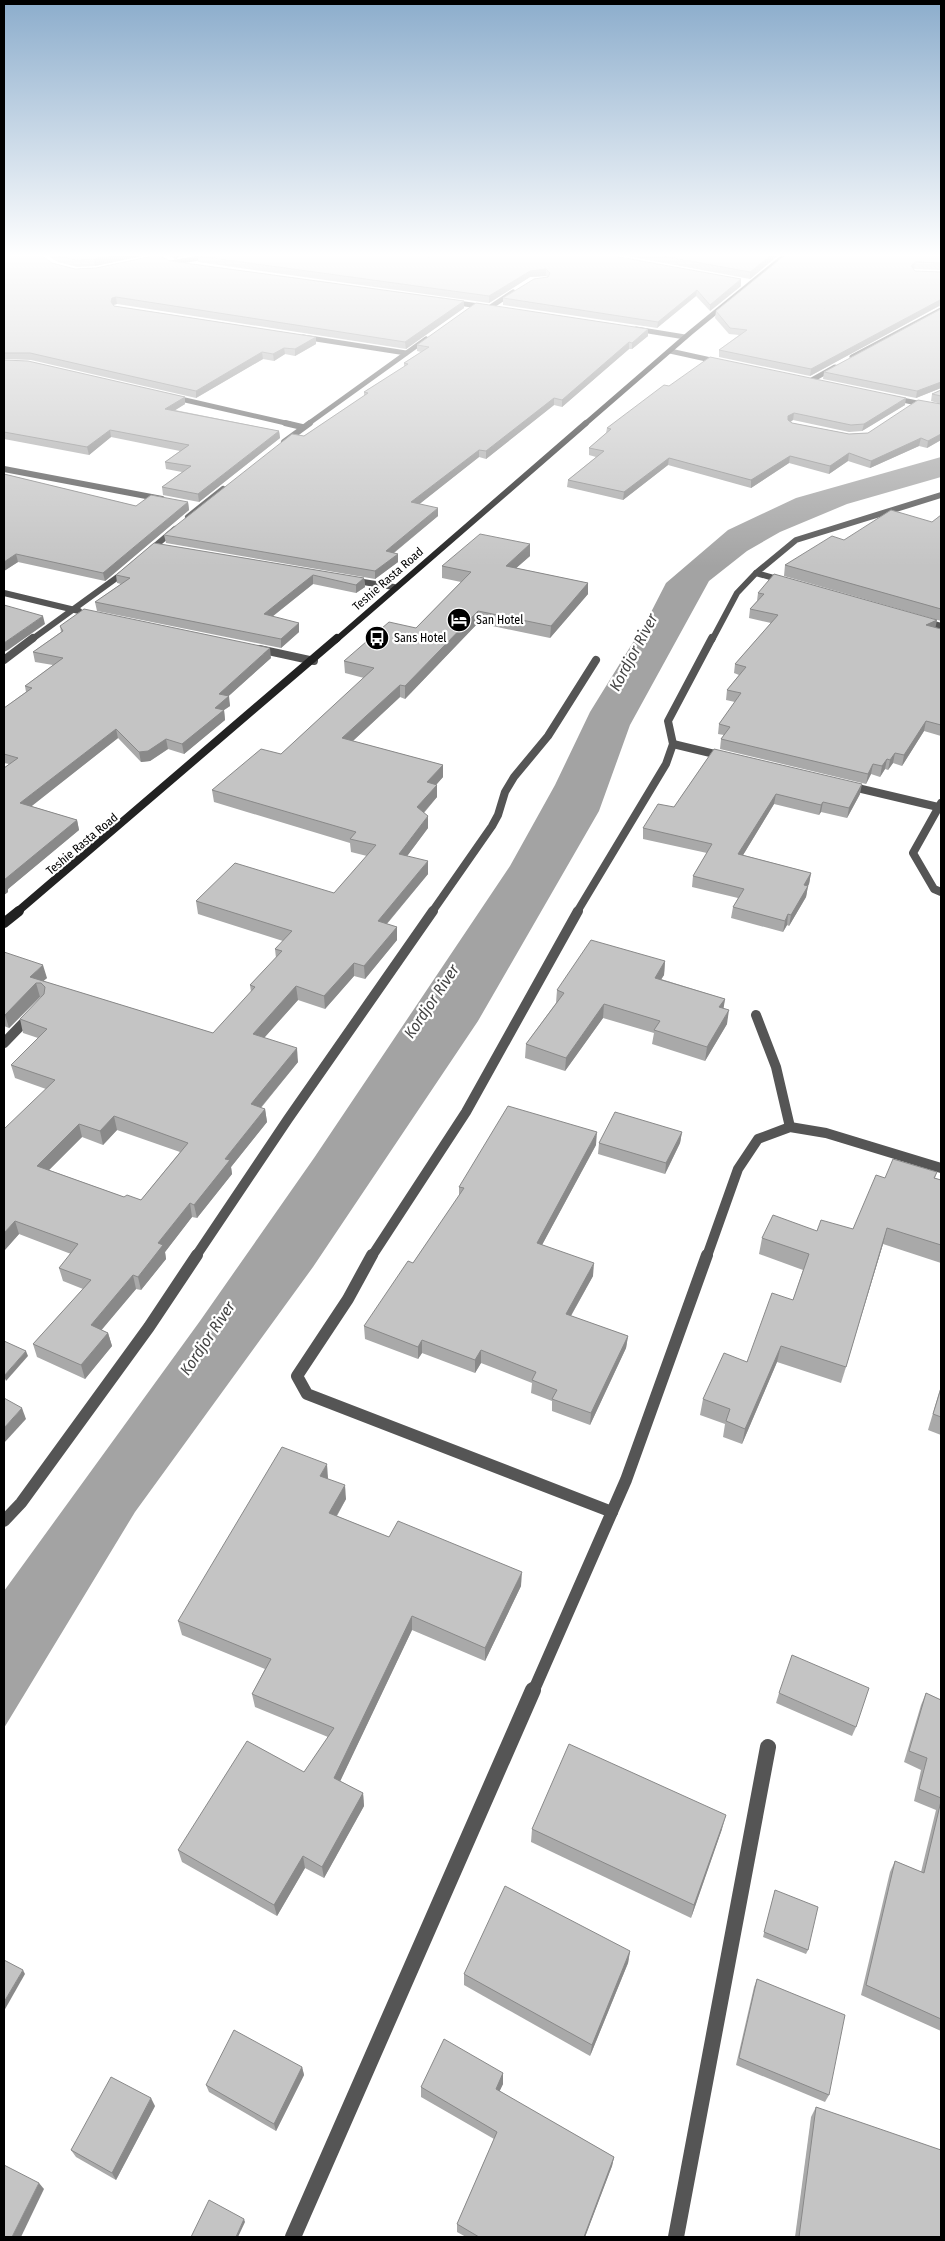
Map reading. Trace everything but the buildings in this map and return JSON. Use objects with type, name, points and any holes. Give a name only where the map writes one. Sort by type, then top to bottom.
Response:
[{"type":"main road","name":"Teshie Rasta Road","points":[[4,924],[314,661],[394,587],[662,358]]},
{"type":"street","points":[[281,444],[400,358]]},
{"type":"street","points":[[701,358],[726,363]]},
{"type":"street","points":[[810,381],[841,363]]},
{"type":"street","points":[[801,379],[820,383]]},
{"type":"street","points":[[166,396],[302,427]]},
{"type":"street","points":[[887,397],[941,408]]},
{"type":"street","points":[[909,408],[924,399]]},
{"type":"street","points":[[4,470],[171,501]]},
{"type":"street","points":[[185,520],[229,484]]},
{"type":"street","points":[[612,1512],[307,1394],[297,1376],[348,1299],[375,1250],[466,1112],[602,868],[666,764],[673,744],[668,721],[737,593],[756,573],[796,540],[941,495]]},
{"type":"street","points":[[190,505],[200,507]]},
{"type":"street","points":[[144,555],[178,526]]},
{"type":"street","points":[[156,546],[166,547]]},
{"type":"street","points":[[4,660],[23,645],[75,611],[132,565]]},
{"type":"street","points":[[756,573],[793,583]]},
{"type":"street","points":[[347,579],[394,587]]},
{"type":"street","points":[[4,593],[84,613]]},
{"type":"street","points":[[914,618],[941,626]]},
{"type":"street","points":[[247,647],[314,661]]},
{"type":"street","points":[[4,1521],[21,1503],[149,1327],[288,1119],[492,826],[498,815],[505,792],[514,777],[548,736],[596,660]]},
{"type":"street","points":[[673,744],[730,758]]},
{"type":"street","points":[[844,785],[940,805],[913,853],[934,889],[941,892]]},
{"type":"street","points":[[4,1043],[36,1009]]},
{"type":"street","points":[[756,1015],[776,1067],[790,1127]]},
{"type":"street","points":[[293,2237],[626,1480],[738,1168],[758,1138],[790,1127],[826,1132],[941,1168]]},
{"type":"street","points":[[676,2237],[768,1747]]},
{"type":"water","name":"Kordjor River","points":[[941,457],[941,477],[847,504],[780,532],[747,551],[709,581],[630,725],[599,811],[478,1021],[313,1267],[135,1512],[4,1728],[4,1591],[200,1321],[314,1158],[510,866],[555,785],[590,712],[648,618],[666,583],[728,530],[796,498]]},
{"type":"place","name":"San Hotel","points":[[459,620]]},
{"type":"place","name":"Sans Hotel","points":[[377,638]]}]
